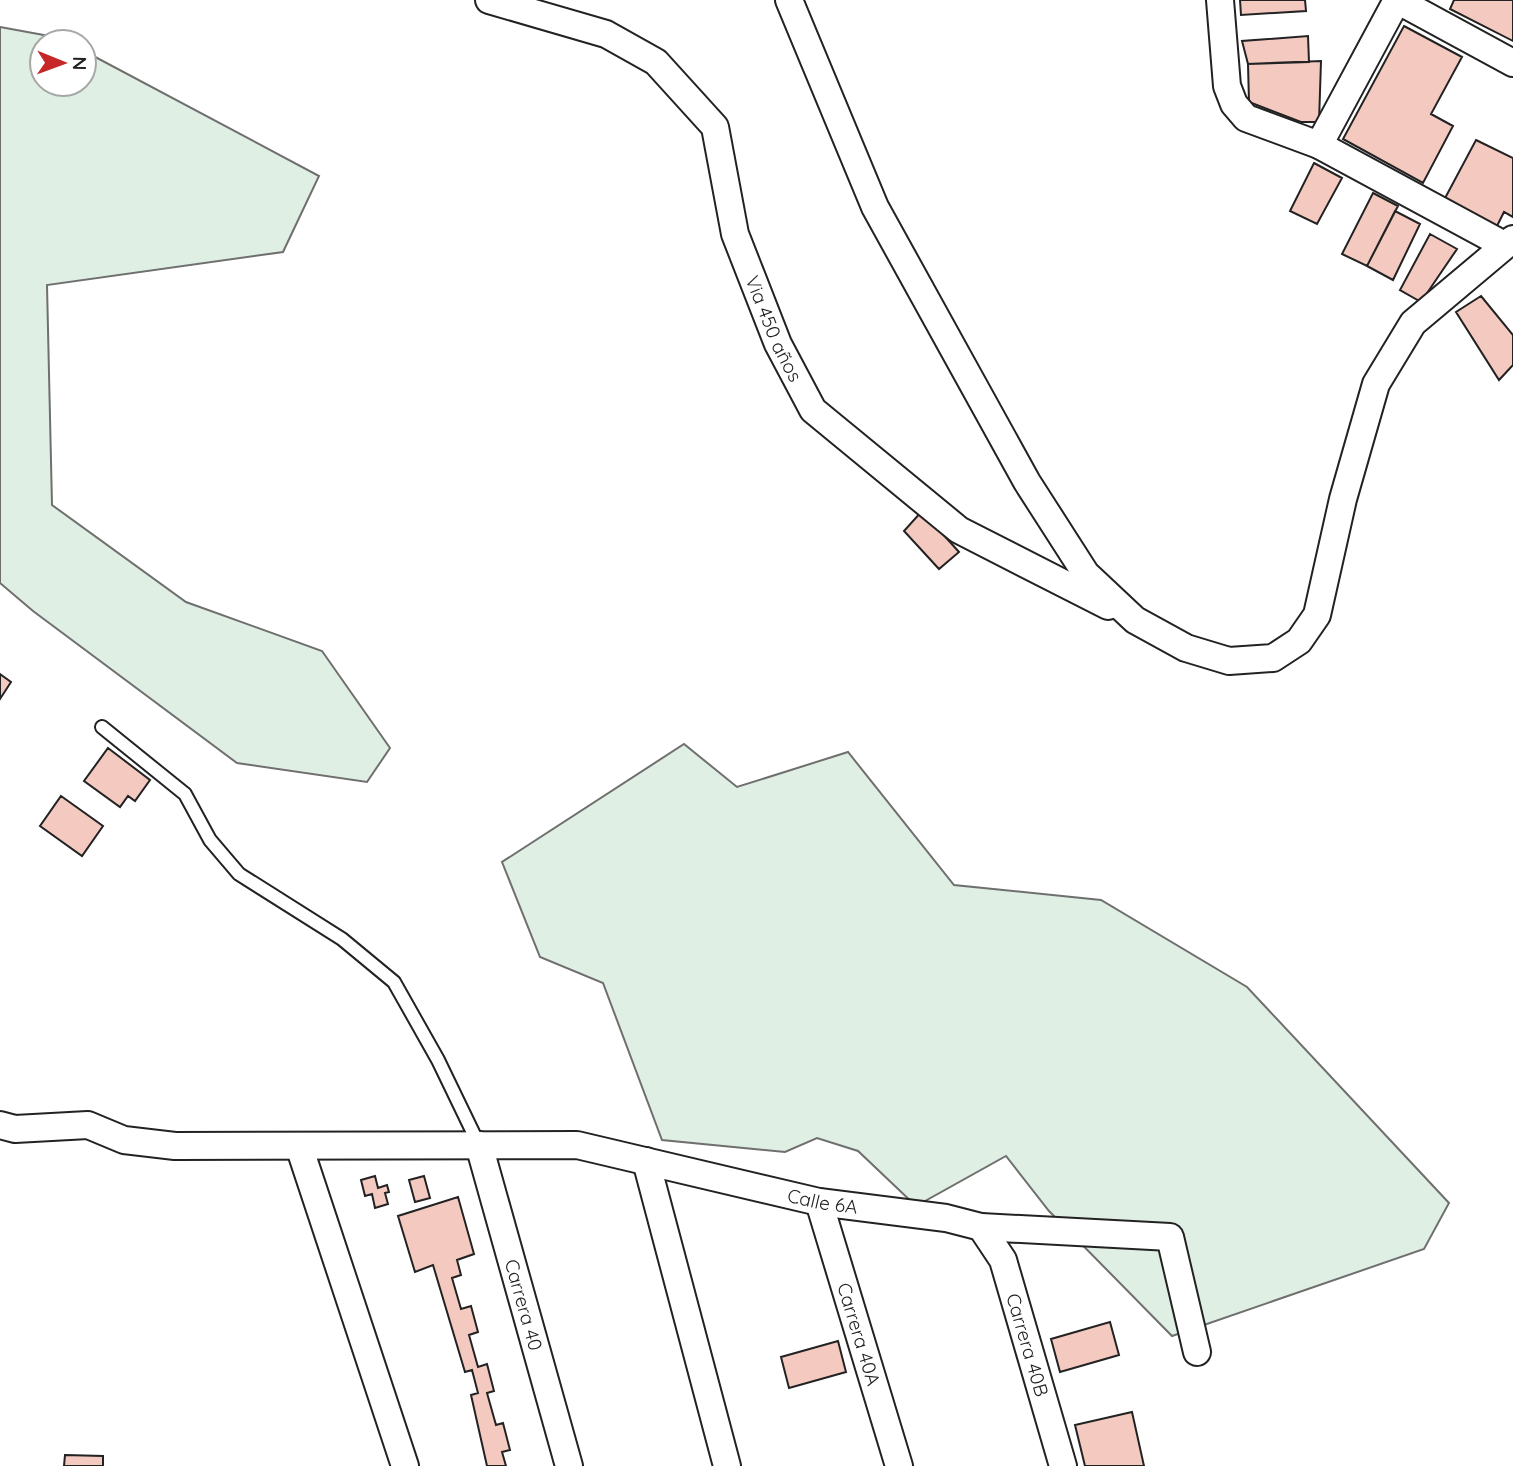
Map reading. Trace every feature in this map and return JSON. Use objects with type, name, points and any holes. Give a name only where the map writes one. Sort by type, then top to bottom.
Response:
[{"type":"street","name":"Via 450 años","points":[[489,0],[606,34],[656,62],[715,127],[735,234],[779,344],[813,410],[959,530],[1135,620]]},
{"type":"street","points":[[789,0],[875,207],[1027,482],[1086,574],[1135,620],[1186,648],[1228,661],[1273,658],[1299,641],[1317,615],[1343,499],[1376,384],[1413,323],[1509,242],[1319,145],[1246,118],[1234,104],[1227,86],[1220,0]]},
{"type":"street","points":[[1319,145],[1397,0],[1513,63]]},
{"type":"street","name":"Calle 6A","points":[[0,1125],[15,1129],[88,1125],[124,1140],[175,1146],[577,1145],[819,1202],[946,1218],[981,1227],[1170,1237],[1197,1352]]},
{"type":"street","name":"Carrera 40","points":[[479,1145],[569,1466]]},
{"type":"street","points":[[299,1146],[405,1466]]},
{"type":"street","points":[[646,1161],[727,1466]]},
{"type":"street","name":"Carrera 40A","points":[[819,1202],[893,1465]]},
{"type":"street","name":"Carrera 40B","points":[[981,1227],[1003,1260],[1063,1466]]},
{"type":"lane","points":[[102,727],[185,794],[210,840],[239,874],[342,939],[394,982],[438,1060],[479,1145]]},
{"type":"green space","points":[[0,27],[28,32],[28,98],[98,98],[98,58],[319,176],[283,252],[47,285],[52,505],[186,602],[322,651],[390,748],[367,782],[237,763],[33,611],[0,583]]},
{"type":"green space","points":[[684,744],[737,787],[848,752],[954,885],[1101,900],[1247,987],[1449,1203],[1424,1249],[1172,1336],[1049,1211],[1006,1156],[916,1206],[858,1151],[817,1138],[785,1152],[662,1140],[603,983],[540,957],[502,862]]},
{"type":"building","points":[[1240,0],[1305,0],[1306,11],[1241,15]]},
{"type":"building","points":[[1454,0],[1513,0],[1513,41],[1450,9]]},
{"type":"building","points":[[1404,26],[1462,57],[1431,114],[1453,126],[1423,183],[1343,139]]},
{"type":"building","points":[[1308,36],[1309,62],[1248,64],[1242,41]]},
{"type":"building","points":[[1321,61],[1319,122],[1301,122],[1249,102],[1248,64]]},
{"type":"building","points":[[1476,140],[1513,158],[1513,217],[1504,212],[1497,226],[1444,200]]},
{"type":"building","points":[[1314,163],[1342,178],[1317,224],[1290,211]]},
{"type":"building","points":[[1373,193],[1398,206],[1367,266],[1342,254]]},
{"type":"building","points":[[1395,211],[1420,224],[1393,280],[1367,266]]},
{"type":"building","points":[[1430,234],[1457,249],[1421,302],[1400,290]]},
{"type":"building","points":[[1481,296],[1513,335],[1513,365],[1499,380],[1456,312]]},
{"type":"building","points":[[922,511],[959,552],[939,569],[904,531]]},
{"type":"building","points":[[0,674],[11,682],[0,699]]},
{"type":"building","points":[[108,748],[150,780],[135,801],[128,796],[120,807],[84,781]]},
{"type":"building","points":[[61,796],[103,826],[82,856],[40,826]]},
{"type":"building","points":[[375,1176],[378,1188],[387,1185],[389,1192],[385,1193],[388,1204],[375,1208],[372,1194],[365,1196],[361,1180]]},
{"type":"building","points":[[424,1176],[430,1198],[415,1202],[409,1180]]},
{"type":"building","points":[[458,1197],[474,1254],[457,1260],[461,1275],[452,1278],[461,1309],[471,1306],[478,1332],[469,1335],[478,1367],[487,1364],[494,1391],[487,1393],[496,1425],[503,1423],[510,1450],[502,1452],[506,1466],[487,1466],[471,1395],[478,1393],[472,1370],[465,1372],[433,1265],[415,1272],[398,1216]]},
{"type":"building","points":[[1110,1322],[1119,1355],[1060,1372],[1051,1339]]},
{"type":"building","points":[[838,1341],[846,1372],[789,1388],[781,1357]]},
{"type":"building","points":[[1132,1412],[1144,1466],[1085,1466],[1075,1425]]},
{"type":"building","points":[[65,1455],[103,1456],[103,1466],[64,1466]]}]
